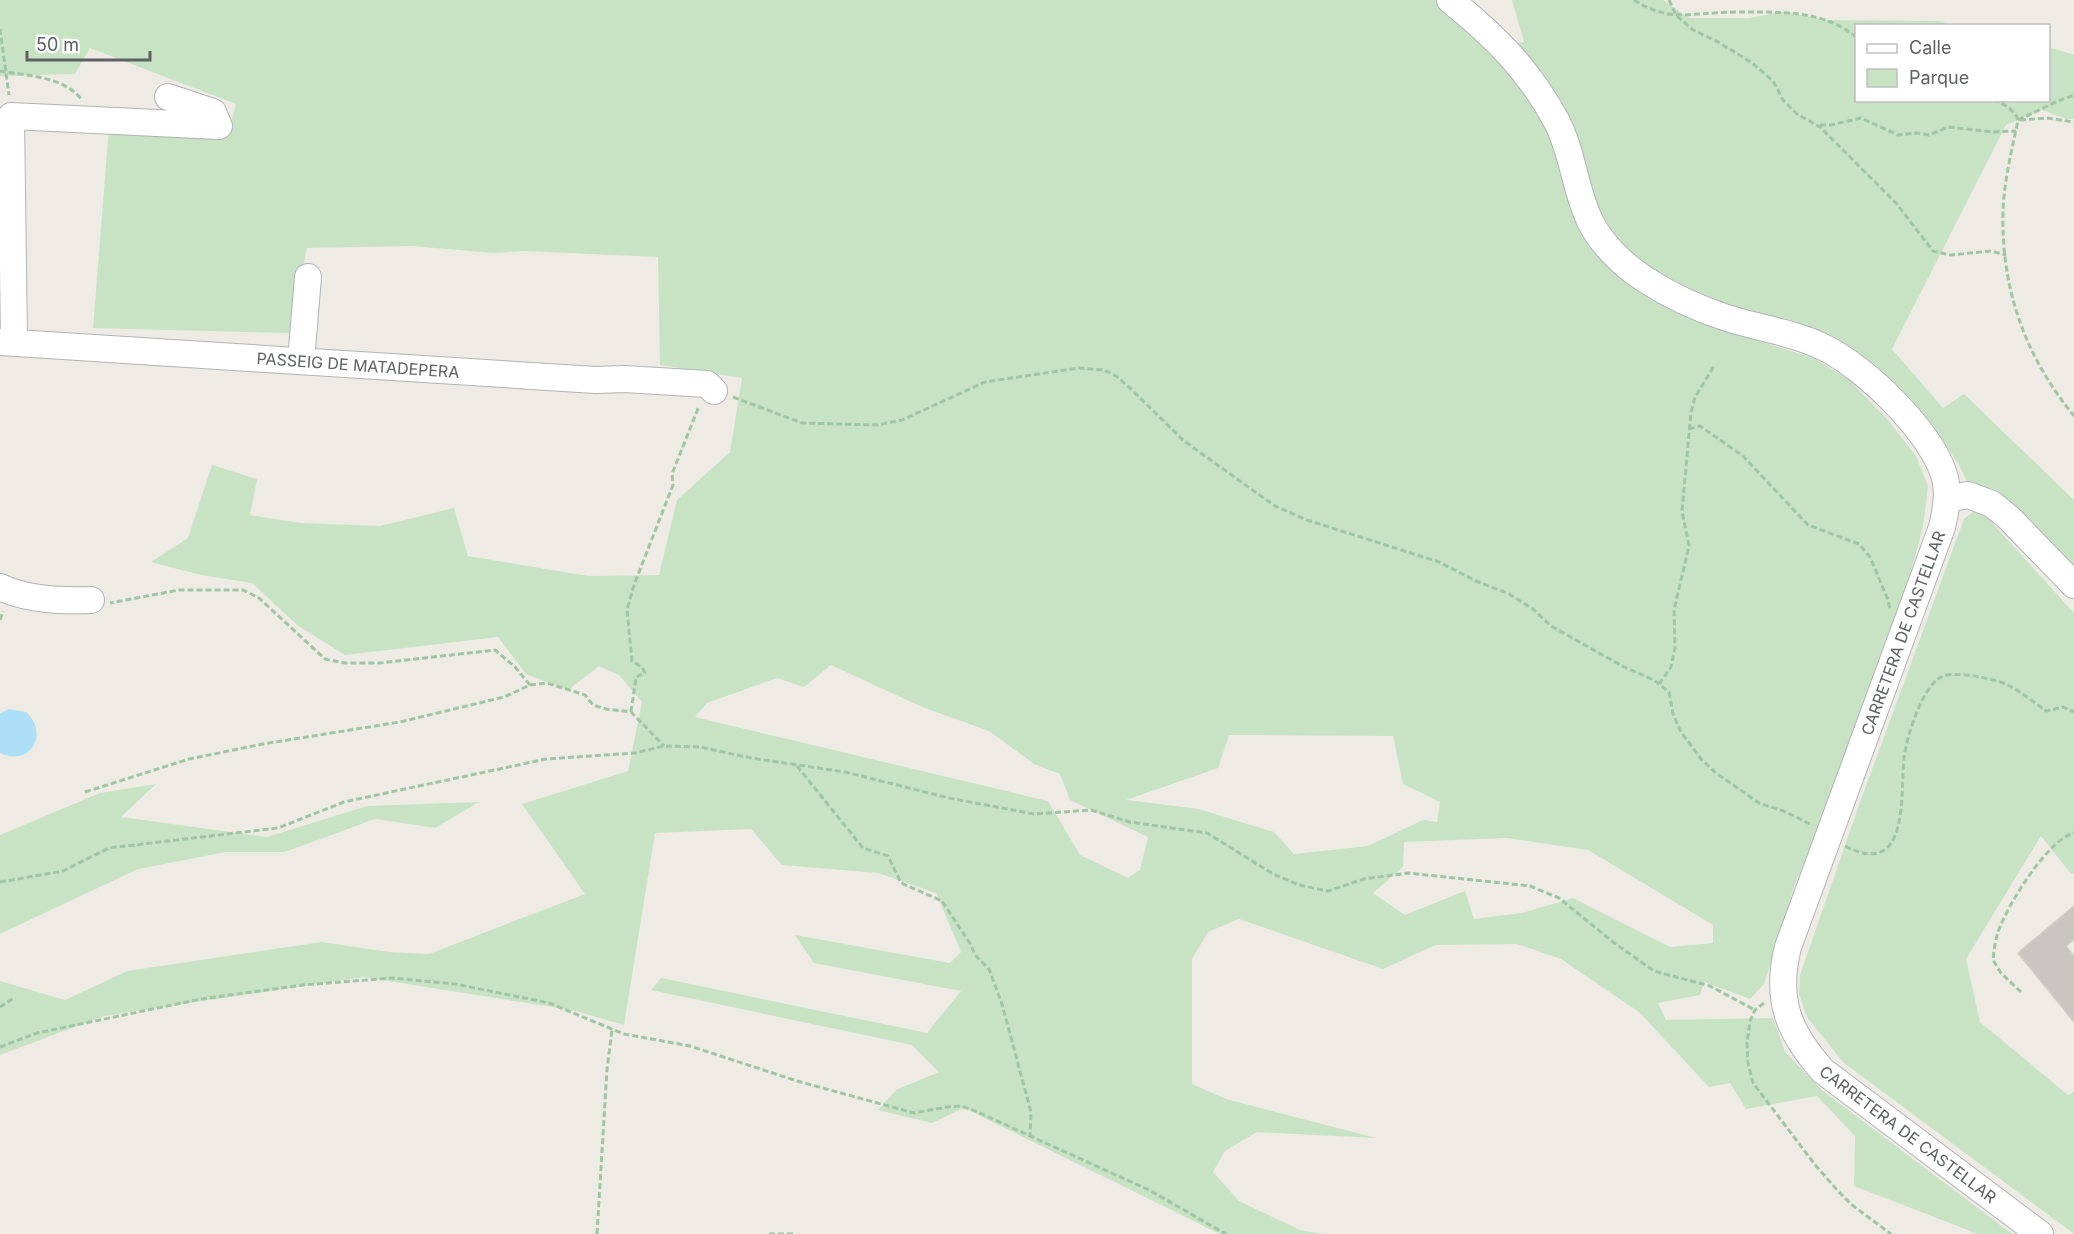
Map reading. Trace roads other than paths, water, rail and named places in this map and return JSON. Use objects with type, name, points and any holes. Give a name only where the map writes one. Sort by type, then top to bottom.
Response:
[{"type":"street","name":"CARRETERA DE CASTELLAR","points":[[1450,0],[1494,37],[1536,87],[1558,124],[1590,223],[1617,256],[1646,280],[1695,306],[1724,317],[1797,337],[1825,348],[1841,358],[1882,392],[1922,435],[1940,465],[1945,479],[1947,499],[1942,527],[1835,839],[1788,947],[1784,963],[1784,999],[1795,1034],[1810,1057],[1836,1083],[2040,1234]]},
{"type":"street","points":[[7,342],[11,116],[219,126],[213,112],[168,97]]},
{"type":"street","points":[[301,361],[308,277]]},
{"type":"street","name":"PASSEIG DE MATADEPERA","points":[[7,342],[595,380],[625,379],[711,388]]},
{"type":"street","points":[[1947,499],[1968,495],[1992,504],[2009,518],[2074,585]]},
{"type":"street","points":[[0,587],[9,592],[42,599],[91,600]]},
{"type":"water","points":[[9,709],[26,712],[36,730],[33,746],[20,756],[0,753],[0,713]]}]
